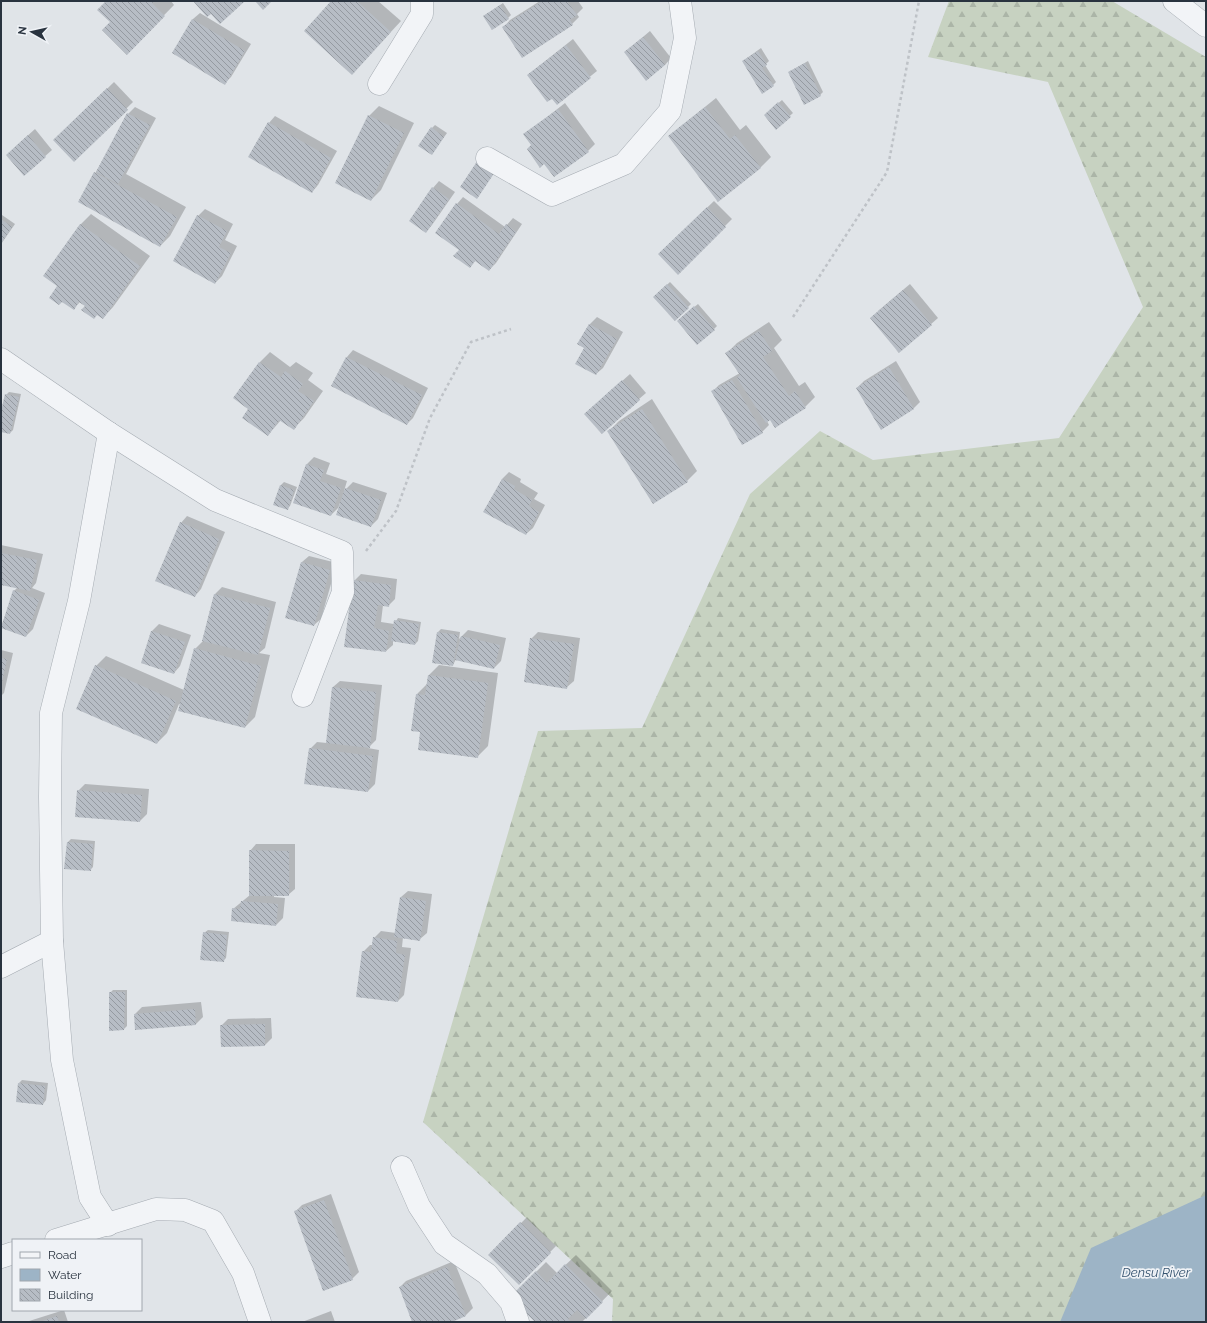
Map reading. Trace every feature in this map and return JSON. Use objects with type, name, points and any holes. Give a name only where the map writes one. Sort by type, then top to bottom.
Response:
[{"type":"street","points":[[379,84],[422,14],[422,1]]},
{"type":"street","points":[[487,158],[552,195],[624,164],[670,111],[685,38],[680,1]]},
{"type":"street","points":[[1174,1],[1206,26]]},
{"type":"street","points":[[1,359],[110,433],[215,500],[342,552],[343,592],[303,696]]},
{"type":"street","points":[[108,1225],[90,1197],[62,1060],[52,941],[50,797],[51,713],[79,602],[110,433]]},
{"type":"street","points":[[1,967],[52,941]]},
{"type":"street","points":[[402,1167],[419,1206],[444,1244],[487,1274],[511,1302],[518,1322]]},
{"type":"street","points":[[59,1239],[156,1209],[185,1210],[212,1221],[243,1273],[260,1322]]},
{"type":"street","points":[[1,1257],[12,1253]]},
{"type":"path","points":[[793,317],[887,172],[919,1]]},
{"type":"path","points":[[342,566],[366,552],[396,511],[430,418],[471,342],[511,329]]},
{"type":"green space","points":[[949,1],[1112,1],[1206,57],[1206,1322],[612,1322],[613,1299],[423,1122],[538,731],[642,728],[750,494],[820,431],[873,460],[1059,438],[1143,307],[1048,82],[928,57]]},
{"type":"water","name":"Densu River","points":[[1206,1195],[1206,1322],[1060,1322],[1091,1248]]},
{"type":"building","points":[[106,1],[155,1],[152,3],[165,16],[127,55],[102,30],[110,22],[97,10]]},
{"type":"building","points":[[193,1],[244,2],[220,24],[211,14],[207,17]]},
{"type":"building","points":[[255,1],[272,1],[263,10]]},
{"type":"building","points":[[331,1],[357,1],[391,32],[352,75],[304,31]]},
{"type":"building","points":[[542,1],[567,1],[577,15],[570,20],[573,25],[522,58],[502,27]]},
{"type":"building","points":[[500,5],[509,19],[492,30],[483,16]]},
{"type":"building","points":[[192,19],[245,51],[225,85],[172,53]]},
{"type":"building","points":[[643,37],[665,65],[646,81],[624,52]]},
{"type":"building","points":[[566,45],[591,78],[557,105],[552,99],[547,102],[527,75]]},
{"type":"building","points":[[758,51],[767,65],[762,68],[774,86],[762,94],[742,61]]},
{"type":"building","points":[[805,63],[821,96],[804,105],[788,72]]},
{"type":"building","points":[[107,88],[128,110],[74,162],[53,140]]},
{"type":"building","points":[[778,102],[791,117],[776,130],[764,115]]},
{"type":"building","points":[[705,107],[730,139],[735,135],[761,168],[718,202],[668,136]]},
{"type":"building","points":[[558,109],[589,152],[554,177],[544,164],[540,168],[527,149],[531,145],[523,134]]},
{"type":"building","points":[[127,113],[150,125],[118,184],[96,172]]},
{"type":"building","points":[[368,115],[404,133],[371,201],[335,183]]},
{"type":"building","points":[[268,122],[331,158],[312,193],[248,157]]},
{"type":"building","points":[[431,127],[444,137],[432,155],[418,146]]},
{"type":"building","points":[[28,135],[46,157],[24,176],[6,155]]},
{"type":"building","points":[[478,160],[495,172],[477,199],[460,187]]},
{"type":"building","points":[[94,172],[177,217],[160,247],[78,202]]},
{"type":"building","points":[[432,187],[449,199],[426,233],[409,221]]},
{"type":"building","points":[[456,203],[499,234],[506,224],[516,232],[489,271],[475,261],[470,268],[453,256],[459,250],[435,233]]},
{"type":"building","points":[[707,207],[726,227],[678,275],[658,254]]},
{"type":"building","points":[[197,215],[227,231],[219,247],[231,253],[215,284],[173,261]]},
{"type":"building","points":[[1,219],[12,227],[1,244]]},
{"type":"building","points":[[80,224],[140,266],[103,319],[97,315],[94,319],[81,310],[85,306],[79,302],[74,310],[62,302],[59,305],[49,298],[57,286],[43,276]]},
{"type":"building","points":[[667,284],[689,308],[675,321],[653,297]]},
{"type":"building","points":[[903,290],[932,325],[899,353],[870,318]]},
{"type":"building","points":[[694,306],[715,330],[697,345],[677,321]]},
{"type":"building","points":[[589,324],[617,339],[596,375],[575,364],[584,348],[577,344]]},
{"type":"building","points":[[759,331],[772,351],[763,357],[789,396],[795,391],[806,408],[775,428],[770,420],[766,423],[737,378],[740,375],[725,353]]},
{"type":"building","points":[[346,357],[422,395],[407,425],[331,386]]},
{"type":"building","points":[[259,362],[281,377],[285,371],[303,384],[298,391],[314,401],[294,430],[279,420],[268,436],[242,418],[248,409],[233,398]]},
{"type":"building","points":[[889,367],[914,409],[881,430],[856,388]]},
{"type":"building","points":[[622,380],[640,400],[602,434],[584,414]]},
{"type":"building","points":[[732,380],[763,433],[742,445],[711,391]]},
{"type":"building","points":[[5,394],[19,397],[10,434],[1,432],[1,411]]},
{"type":"building","points":[[642,409],[688,482],[653,504],[607,431]]},
{"type":"building","points":[[306,464],[324,470],[320,481],[341,488],[331,516],[293,503]]},
{"type":"building","points":[[502,479],[515,486],[514,489],[532,500],[529,506],[539,512],[526,535],[483,512]]},
{"type":"building","points":[[280,485],[294,490],[288,510],[273,505]]},
{"type":"building","points":[[345,488],[381,500],[371,527],[336,515]]},
{"type":"building","points":[[180,522],[219,539],[195,597],[155,581]]},
{"type":"building","points":[[1,553],[37,560],[30,591],[1,585]]},
{"type":"building","points":[[301,562],[330,570],[314,626],[285,618]]},
{"type":"building","points":[[353,580],[391,585],[389,607],[378,605],[374,628],[389,631],[386,652],[344,647]]},
{"type":"building","points":[[13,590],[39,600],[26,637],[1,628]]},
{"type":"building","points":[[214,594],[270,608],[258,655],[202,641]]},
{"type":"building","points":[[394,620],[419,624],[415,645],[391,641]]},
{"type":"building","points":[[151,631],[185,642],[174,674],[141,663]]},
{"type":"building","points":[[437,632],[458,635],[453,666],[432,663]]},
{"type":"building","points":[[461,636],[500,645],[494,669],[455,660]]},
{"type":"building","points":[[530,638],[574,644],[567,689],[524,682]]},
{"type":"building","points":[[194,648],[261,666],[245,728],[178,711]]},
{"type":"building","points":[[1,658],[7,659],[2,682],[1,682]]},
{"type":"building","points":[[95,665],[176,701],[157,744],[76,709]]},
{"type":"building","points":[[428,675],[488,683],[478,758],[418,750],[420,732],[411,731],[416,694],[425,695]]},
{"type":"building","points":[[332,687],[376,692],[370,748],[326,743]]},
{"type":"building","points":[[309,748],[373,756],[368,792],[304,784]]},
{"type":"building","points":[[77,790],[142,795],[140,822],[75,817]]},
{"type":"building","points":[[67,842],[93,844],[91,871],[64,869]]},
{"type":"building","points":[[249,850],[289,851],[289,896],[249,896]]},
{"type":"building","points":[[400,897],[426,901],[420,941],[394,937]]},
{"type":"building","points":[[241,901],[278,904],[276,926],[231,921],[232,908],[240,909]]},
{"type":"building","points":[[203,932],[227,935],[224,962],[200,960]]},
{"type":"building","points":[[373,937],[397,941],[396,953],[405,955],[398,1002],[356,997],[362,951],[371,952]]},
{"type":"building","points":[[109,992],[125,992],[124,1030],[109,1031]]},
{"type":"building","points":[[195,1009],[196,1025],[135,1030],[134,1014]]},
{"type":"building","points":[[265,1024],[265,1046],[221,1047],[220,1025]]},
{"type":"building","points":[[18,1083],[45,1086],[43,1105],[16,1102]]},
{"type":"building","points":[[324,1200],[353,1280],[323,1291],[294,1211]]},
{"type":"building","points":[[520,1222],[551,1253],[519,1285],[488,1255]]},
{"type":"building","points":[[565,1264],[603,1302],[586,1319],[577,1310],[568,1319],[571,1322],[535,1322],[510,1297],[536,1271],[547,1283]]},
{"type":"building","points":[[447,1267],[466,1316],[452,1322],[412,1322],[399,1287]]},
{"type":"building","points":[[57,1316],[59,1322],[40,1322]]}]
